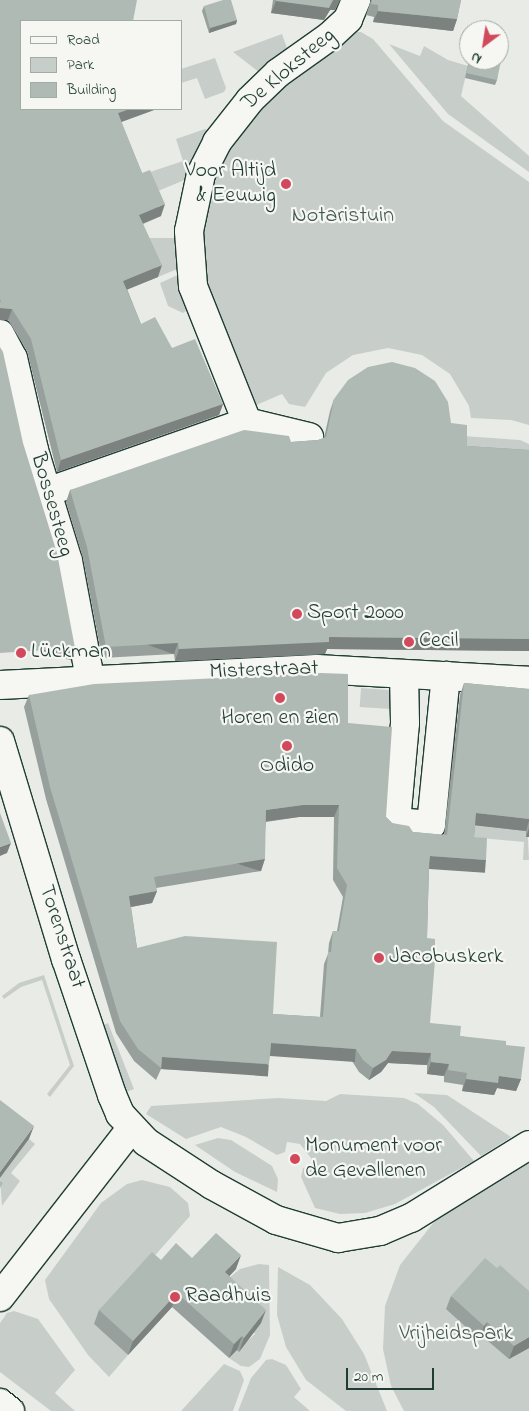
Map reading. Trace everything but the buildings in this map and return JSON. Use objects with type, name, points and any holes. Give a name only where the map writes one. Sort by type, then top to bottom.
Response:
[{"type":"street","name":"De Kloksteeg","points":[[247,422],[193,286],[189,231],[201,174],[217,142],[250,100],[278,73],[330,36],[348,19],[356,0]]},
{"type":"street","name":"Bossesteeg","points":[[0,334],[13,358],[47,492],[68,561],[90,679]]},
{"type":"street","points":[[47,492],[247,422],[309,437]]},
{"type":"street","name":"Misterstraat","points":[[0,685],[317,669],[529,680]]},
{"type":"street","points":[[404,674],[404,723],[396,822],[431,825],[446,676]]},
{"type":"street","name":"Torenstraat","points":[[0,741],[66,958],[112,1095],[131,1129]]},
{"type":"street","points":[[0,1297],[131,1129],[246,1205],[276,1220],[338,1238],[380,1231],[411,1218],[529,1145]]},
{"type":"street","points":[[0,1403],[10,1411]]},
{"type":"green space","name":"Notaristuin","points":[[353,32],[361,32],[373,39],[443,121],[529,182],[529,425],[511,420],[471,418],[469,406],[450,374],[422,355],[388,348],[353,355],[326,373],[305,407],[289,404],[282,394],[249,408],[233,349],[212,301],[206,303],[199,246],[212,174],[256,107]]},
{"type":"green space","points":[[282,34],[289,54],[259,72],[233,52]]},
{"type":"green space","points":[[389,44],[420,56],[424,46],[448,60],[459,63],[459,70],[467,70],[461,96],[529,156],[529,172],[448,114]]},
{"type":"green space","points":[[215,58],[226,88],[224,92],[205,99],[197,78],[182,83],[182,69]]},
{"type":"green space","points":[[205,129],[210,132],[187,179],[158,191],[150,172],[183,161],[176,139]]},
{"type":"green space","points":[[133,238],[177,238],[182,267],[158,277]]},
{"type":"green space","points":[[182,273],[189,309],[183,313],[168,306],[160,283]]},
{"type":"green space","points":[[463,436],[520,440],[529,444],[529,463],[463,457]]},
{"type":"green space","points":[[361,688],[392,690],[391,709],[360,707]]},
{"type":"green space","points":[[527,822],[529,860],[523,860],[524,842],[471,837],[472,825]]},
{"type":"green space","points":[[44,975],[74,1066],[50,1097],[47,1094],[70,1065],[42,980],[21,987],[4,999],[2,996],[19,983]]},
{"type":"green space","points":[[108,1023],[134,1089],[124,1093],[101,1026]]},
{"type":"green space","points":[[414,1093],[447,1095],[511,1137],[481,1156],[434,1107]]},
{"type":"green space","points":[[340,1094],[404,1098],[418,1104],[443,1125],[474,1161],[395,1204],[365,1213],[340,1214],[315,1208],[301,1177],[303,1168],[312,1165],[311,1158],[300,1144],[287,1142],[285,1152],[277,1155],[246,1137],[221,1127],[186,1139],[146,1114],[151,1106],[278,1098],[326,1101]]},
{"type":"green space","points":[[218,1138],[231,1140],[272,1166],[278,1179],[277,1192],[235,1172],[195,1145]]},
{"type":"green space","points":[[29,1139],[35,1144],[11,1173],[20,1181],[2,1206],[0,1178]]},
{"type":"green space","name":"Vrijheidspark","points":[[529,1161],[529,1411],[404,1411],[391,1386],[383,1349],[385,1306],[400,1265],[438,1217]]},
{"type":"green space","points":[[142,1180],[170,1187],[188,1203],[190,1216],[94,1324],[128,1355],[109,1377],[88,1355],[49,1299],[45,1280],[101,1203],[127,1184]]},
{"type":"green space","points":[[259,1264],[269,1265],[270,1335],[260,1359],[249,1367],[241,1366],[229,1358],[255,1334],[224,1282],[240,1269]]},
{"type":"green space","points":[[278,1267],[310,1285],[342,1319],[364,1354],[387,1411],[346,1411],[306,1380],[286,1347],[277,1315]]},
{"type":"green space","points":[[14,1311],[38,1319],[75,1370],[55,1393],[75,1411],[51,1411],[0,1372],[0,1323],[7,1313]]},
{"type":"green space","points":[[272,1359],[286,1365],[301,1389],[294,1397],[310,1411],[238,1411],[251,1378],[266,1360]]},
{"type":"green space","points":[[224,1364],[240,1371],[244,1380],[233,1411],[181,1411]]},
{"type":"place","name":"Voor Altijd & Eeuwig","points":[[286,184]]},
{"type":"place","name":"Sport 2000","points":[[297,614]]},
{"type":"place","name":"Cecil","points":[[409,642]]},
{"type":"place","name":"Lückman","points":[[21,653]]},
{"type":"place","name":"Horen en zien","points":[[280,698]]},
{"type":"place","name":"Odido","points":[[287,746]]},
{"type":"place","name":"Jacobuskerk","points":[[379,958]]},
{"type":"place","name":"Monument voor de Gevallenen","points":[[295,1159]]},
{"type":"place","name":"Raadhuis","points":[[175,1297]]}]
